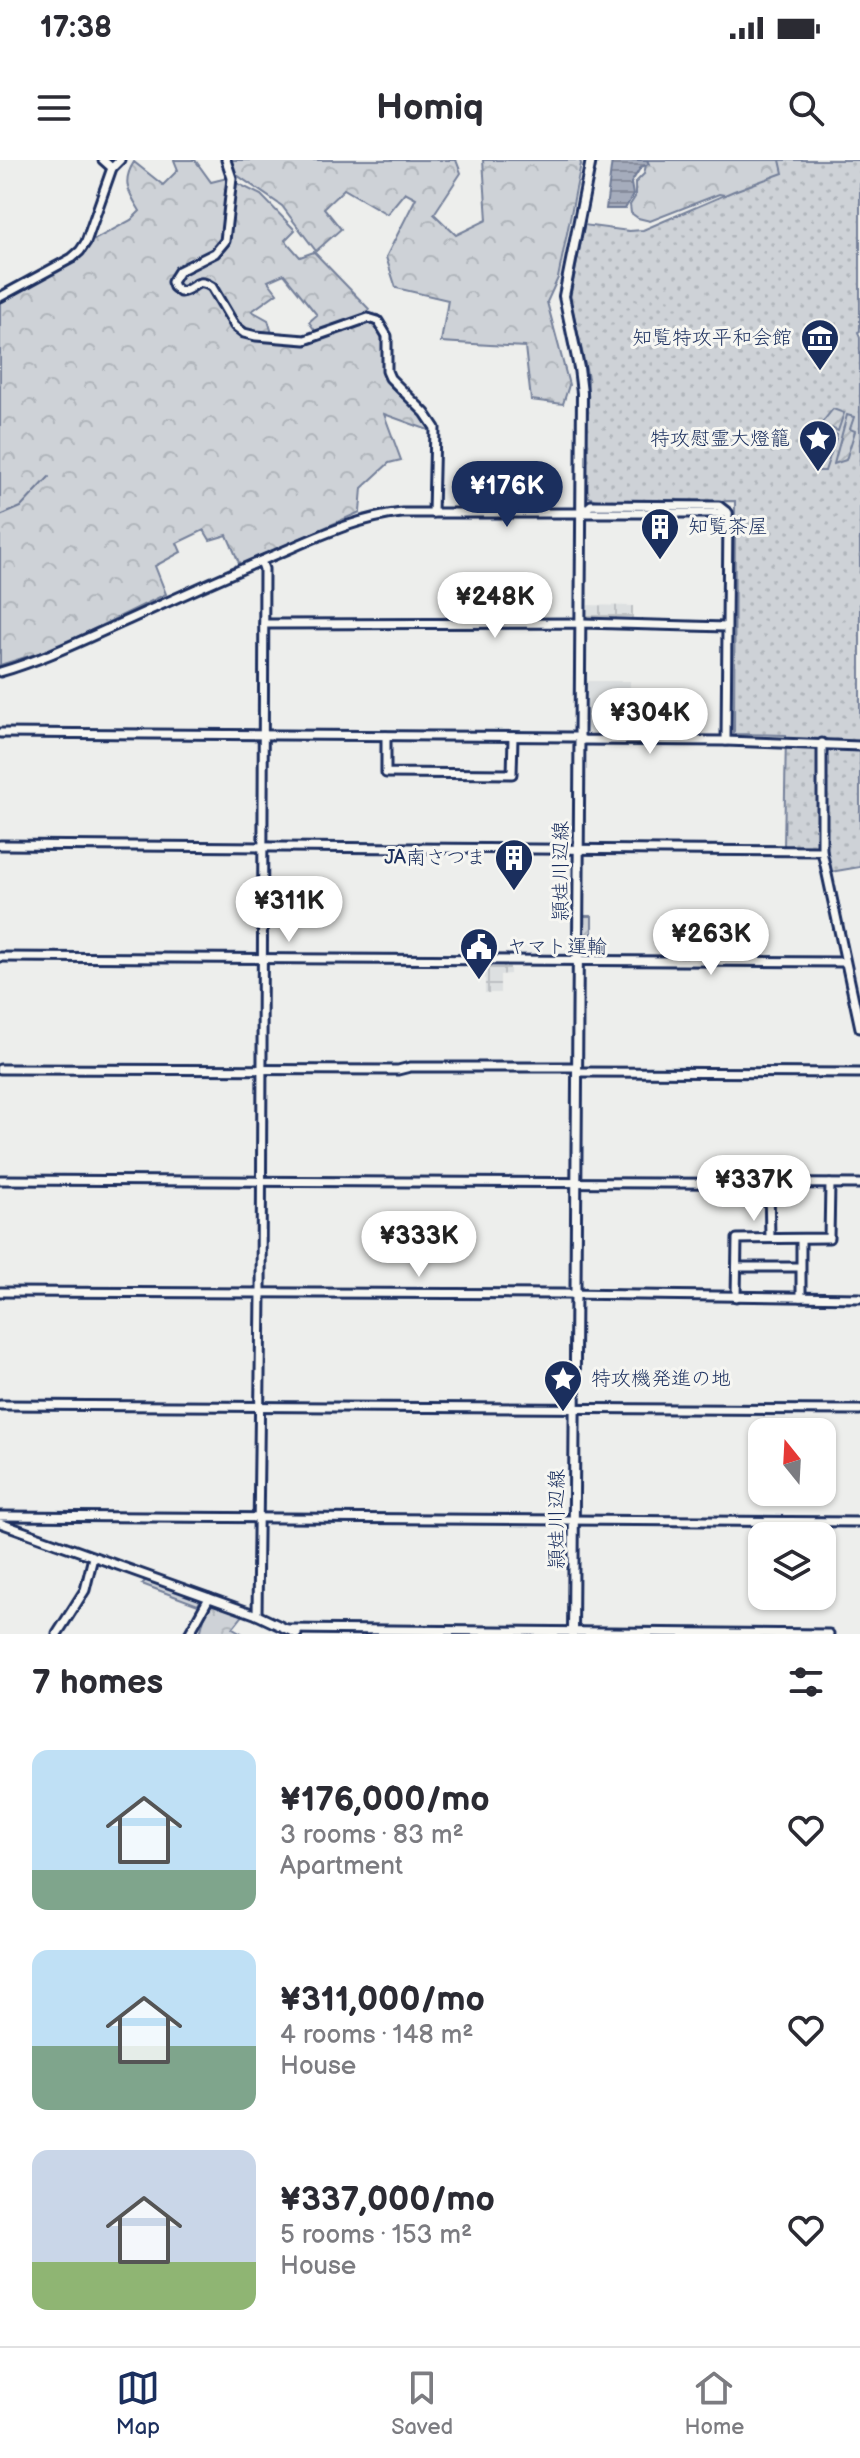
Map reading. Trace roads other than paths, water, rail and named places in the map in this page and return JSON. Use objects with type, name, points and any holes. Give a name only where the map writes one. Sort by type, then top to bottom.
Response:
[{"type":"main road","name":"頴娃川辺線","points":[[573,1633],[581,380],[564,296],[591,160]]},
{"type":"street","points":[[103,160],[112,168]]},
{"type":"street","points":[[0,297],[80,251],[112,168],[120,160]]},
{"type":"street","points":[[226,160],[232,178],[225,241],[215,253],[179,271],[172,282],[174,287],[185,292],[197,283],[206,283],[212,287],[235,326],[244,333],[256,336],[305,340],[368,318],[378,321],[387,336],[387,371],[390,378],[425,413],[435,428],[433,513]]},
{"type":"street","points":[[0,672],[70,646],[358,520],[389,514],[581,514],[591,505],[719,506],[728,513],[726,741]]},
{"type":"street","points":[[257,1615],[264,847],[264,569],[261,561]]},
{"type":"street","points":[[264,624],[726,627]]},
{"type":"street","points":[[0,733],[575,737],[860,746]]},
{"type":"street","points":[[386,736],[386,773],[512,774],[513,737]]},
{"type":"street","points":[[822,743],[822,851],[860,1028]]},
{"type":"street","points":[[0,845],[822,851]]},
{"type":"street","points":[[0,957],[845,962]]},
{"type":"street","points":[[0,1069],[860,1073]]},
{"type":"street","points":[[0,1180],[860,1184]]},
{"type":"street","points":[[769,1184],[770,1238]]},
{"type":"street","points":[[736,1297],[737,1239],[829,1238],[830,1184]]},
{"type":"street","points":[[801,1239],[801,1297]]},
{"type":"street","points":[[737,1267],[800,1267]]},
{"type":"street","points":[[0,1292],[860,1298]]},
{"type":"street","points":[[0,1405],[860,1410]]},
{"type":"street","points":[[0,1516],[860,1522]]},
{"type":"street","points":[[0,1523],[257,1615],[297,1634]]},
{"type":"street","points":[[57,1634],[85,1590],[93,1557]]},
{"type":"street","points":[[189,1634],[209,1598]]},
{"type":"street","points":[[288,1629],[829,1634]]},
{"type":"water","points":[[612,160],[647,160],[649,164],[641,167],[631,183],[633,195],[625,209],[606,209]]},
{"type":"waterway","points":[[0,516],[21,507],[49,477]]},
{"type":"place","name":"知覧特攻平和会館","points":[[820,372]]},
{"type":"place","name":"特攻慰霊大燈籠","points":[[818,473]]},
{"type":"place","name":"知覧茶屋","points":[[660,561]]},
{"type":"place","name":"JA南さつま","points":[[514,892]]},
{"type":"place","name":"ヤマト運輸","points":[[479,981]]},
{"type":"place","name":"特攻機発進の地","points":[[563,1413]]}]
